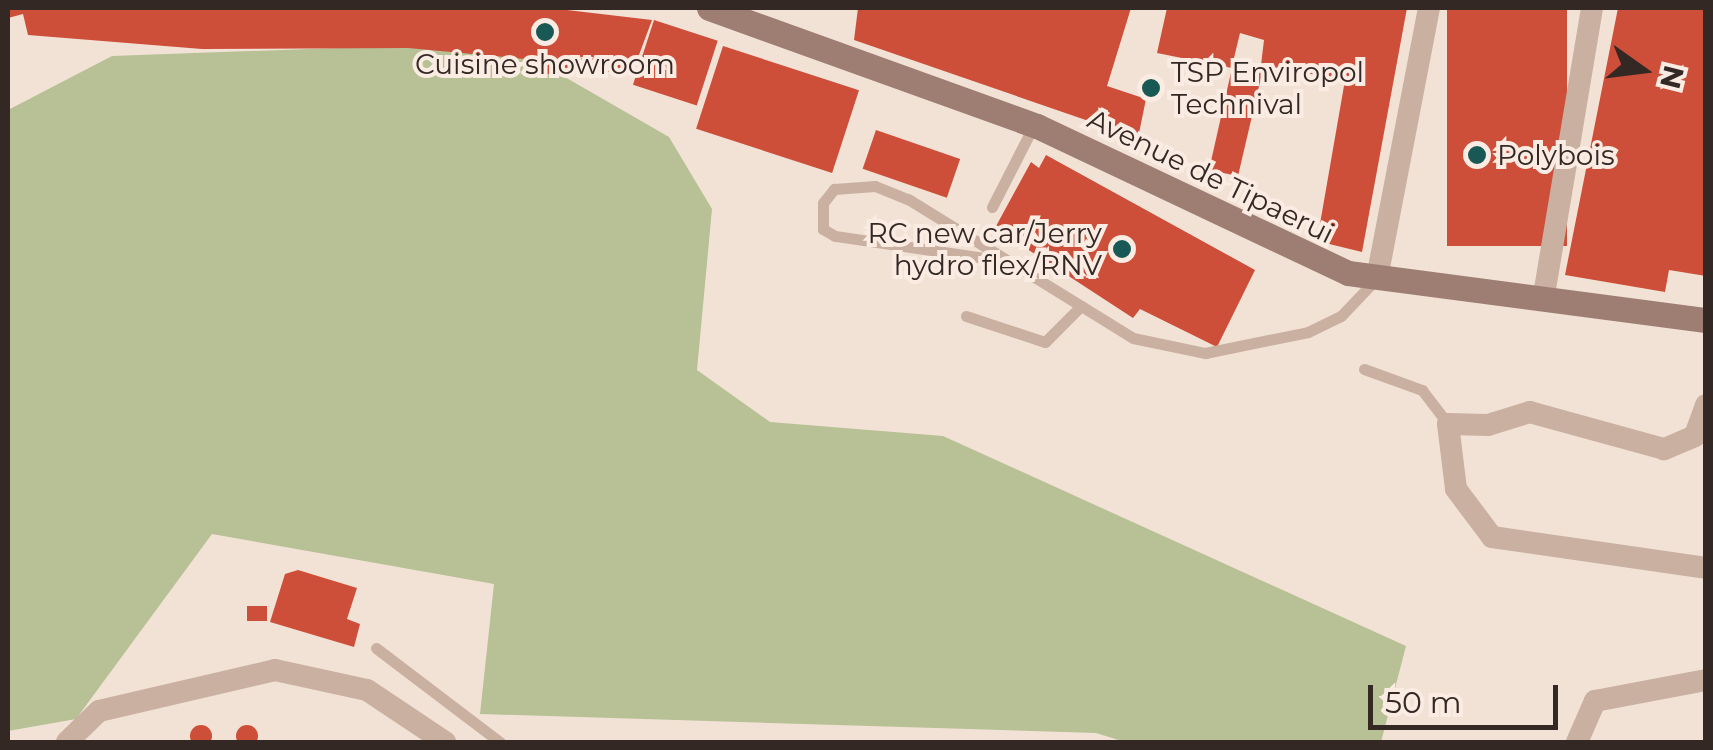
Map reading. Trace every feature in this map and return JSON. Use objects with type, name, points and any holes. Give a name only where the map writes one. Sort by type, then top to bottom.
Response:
[{"type":"main road","name":"Avenue de Tipaerui","points":[[709,8],[1034,125],[1309,260],[1377,278],[1544,295],[1706,320]]},
{"type":"street","points":[[1377,278],[1429,8]]},
{"type":"street","points":[[1544,295],[1592,8]]},
{"type":"street","points":[[1706,405],[1695,436],[1664,449],[1530,412],[1488,425],[1448,424],[1456,489],[1492,537],[1706,568]]},
{"type":"street","points":[[66,742],[99,711],[275,670],[368,690],[445,742]]},
{"type":"street","points":[[1577,742],[1595,702],[1706,680]]},
{"type":"lane","points":[[992,208],[1034,125]]},
{"type":"lane","points":[[1004,261],[835,236],[823,229],[823,203],[834,190],[875,186],[1004,261],[1081,306],[1132,338],[1204,353],[1308,332],[1341,316],[1377,278]]},
{"type":"lane","points":[[966,316],[1045,342],[1081,306]]},
{"type":"lane","points":[[1364,369],[1422,390],[1448,424]]},
{"type":"lane","points":[[376,648],[500,742]]},
{"type":"green space","points":[[504,42],[669,137],[712,209],[697,370],[770,422],[943,436],[1406,646],[1381,742],[1125,742],[1096,733],[480,714],[494,584],[212,534],[76,719],[8,731],[8,110],[112,56]]},
{"type":"building","points":[[8,8],[550,8],[652,20],[633,71],[547,74],[546,61],[408,48],[202,49],[28,35],[23,14],[8,18]]},
{"type":"building","points":[[858,8],[1131,8],[1107,86],[1146,99],[1138,138],[854,40]]},
{"type":"building","points":[[1167,8],[1407,8],[1362,252],[1317,241],[1345,80],[1261,65],[1264,40],[1240,33],[1233,62],[1263,69],[1238,176],[1209,170],[1232,68],[1157,53]]},
{"type":"building","name":"Polybois","points":[[1447,8],[1567,8],[1567,246],[1447,246]]},
{"type":"building","points":[[1618,8],[1706,8],[1706,276],[1669,270],[1665,292],[1565,275]]},
{"type":"building","points":[[654,20],[718,41],[697,105],[633,85]]},
{"type":"building","points":[[723,46],[859,90],[832,173],[696,129]]},
{"type":"building","points":[[876,130],[960,159],[947,198],[863,169]]},
{"type":"building","name":"RC new car/Jerry hydro flex/RNV","points":[[1046,155],[1255,270],[1217,347],[1140,309],[1133,318],[995,228],[1031,162],[1039,168]]},
{"type":"building","points":[[298,570],[357,588],[347,619],[360,624],[354,647],[270,622],[285,574]]},
{"type":"building","points":[[247,606],[267,606],[267,621],[247,621]]},
{"type":"building","points":[[201,725],[209,728],[209,744],[201,747],[193,744],[190,736],[193,728]]},
{"type":"building","points":[[247,725],[255,728],[255,744],[247,747],[239,744],[236,736],[239,728]]},
{"type":"place","name":"Cuisine showroom","points":[[545,32]]},
{"type":"place","name":"TSP Enviropol Technival","points":[[1151,88]]},
{"type":"place","name":"Polybois","points":[[1477,155]]},
{"type":"place","name":"RC new car/Jerry hydro flex/RNV","points":[[1122,249]]}]
